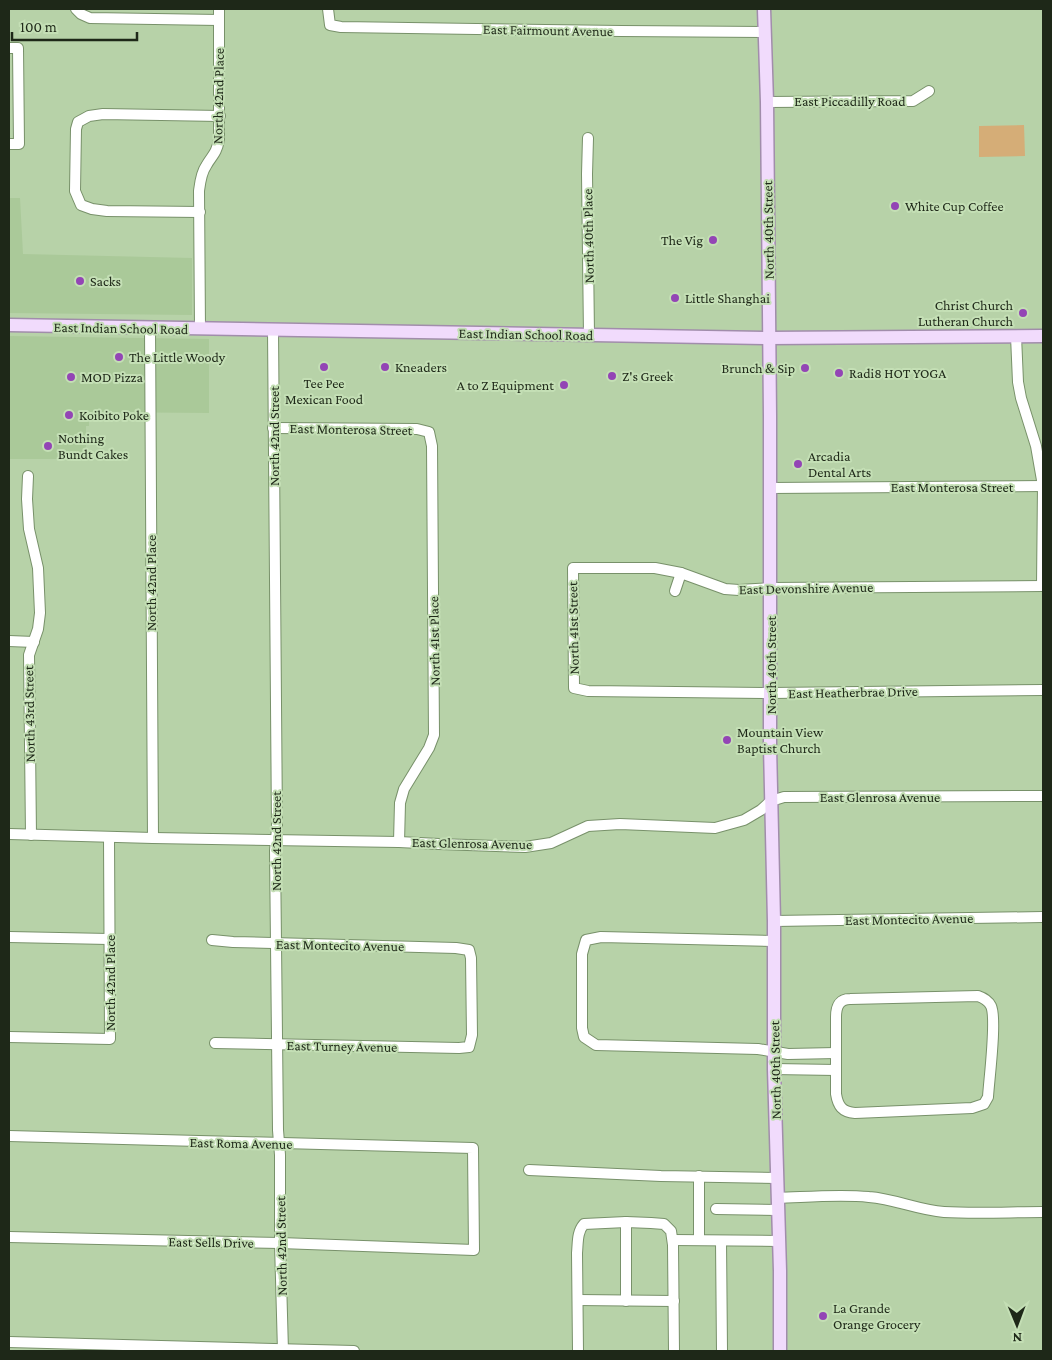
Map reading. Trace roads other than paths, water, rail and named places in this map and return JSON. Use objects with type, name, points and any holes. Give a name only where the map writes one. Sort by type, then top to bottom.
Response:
[{"type":"main road","name":"North 40th Street","points":[[764,9],[767,102],[774,1069],[780,1351]]},
{"type":"main road","name":"East Indian School Road","points":[[9,326],[769,338],[1043,336]]},
{"type":"street","points":[[76,9],[81,14],[90,18],[219,20]]},
{"type":"street","name":"North 42nd Place","points":[[200,329],[199,191],[205,167],[214,156],[219,140],[219,9]]},
{"type":"street","name":"East Fairmount Avenue","points":[[328,9],[330,25],[341,27],[765,32]]},
{"type":"street","points":[[13,48],[14,144]]},
{"type":"street","name":"East Piccadilly Road","points":[[767,102],[913,101],[929,91]]},
{"type":"street","points":[[200,212],[106,211],[92,210],[81,205],[75,191],[76,129],[78,122],[89,116],[103,114],[220,116]]},
{"type":"street","name":"North 40th Place","points":[[588,138],[589,335]]},
{"type":"street","name":"North 42nd Place","points":[[150,328],[153,838]]},
{"type":"street","name":"North 42nd Street","points":[[273,330],[277,819],[275,851],[283,1350]]},
{"type":"street","points":[[1016,336],[1018,382],[1036,446],[1043,486],[1043,586]]},
{"type":"street","name":"East Monterosa Street","points":[[274,428],[417,429],[429,432]]},
{"type":"street","name":"North 41st Place","points":[[399,842],[400,803],[404,789],[430,748],[434,735],[432,446],[429,432]]},
{"type":"street","name":"North 43rd Street","points":[[28,476],[29,529],[38,568],[40,604],[38,629],[29,655],[31,835]]},
{"type":"street","name":"East Monterosa Street","points":[[770,488],[1043,486]]},
{"type":"street","name":"East Devonshire Avenue","points":[[573,568],[655,568],[681,573],[725,589],[739,590],[771,588],[1043,586]]},
{"type":"street","name":"North 41st Street","points":[[573,568],[574,688]]},
{"type":"street","points":[[675,591],[681,573]]},
{"type":"street","points":[[9,641],[34,642]]},
{"type":"street","name":"East Heatherbrae Drive","points":[[574,688],[588,691],[770,694],[1043,690]]},
{"type":"street","name":"East Glenrosa Avenue","points":[[9,834],[399,842],[525,847],[551,843],[588,826],[620,824],[715,828],[744,820],[761,810],[771,801],[784,797],[1043,796]]},
{"type":"street","name":"North 42nd Place","points":[[9,1037],[110,1039],[109,837]]},
{"type":"street","name":"East Montecito Avenue","points":[[774,921],[1043,917]]},
{"type":"street","points":[[9,937],[109,939]]},
{"type":"street","points":[[774,941],[601,937],[586,940],[582,954],[582,1028],[584,1037],[596,1045],[758,1049],[788,1054],[836,1053]]},
{"type":"street","name":"East Montecito Avenue","points":[[212,940],[469,950],[471,958],[472,1035],[469,1047]]},
{"type":"street","points":[[978,996],[987,1000],[992,1008],[989,1088],[986,1101],[982,1106],[926,1111],[848,1113],[838,1105],[836,1094],[836,1053],[836,1011],[839,1002],[846,999],[978,996]]},
{"type":"street","name":"East Turney Avenue","points":[[215,1043],[469,1047]]},
{"type":"street","points":[[800,1054],[800,1069]]},
{"type":"street","points":[[774,1069],[836,1070]]},
{"type":"street","name":"East Roma Avenue","points":[[9,1136],[473,1148],[474,1250]]},
{"type":"street","points":[[529,1170],[777,1178]]},
{"type":"street","points":[[699,1176],[699,1240]]},
{"type":"street","points":[[716,1209],[849,1196],[890,1200],[921,1209],[945,1212],[1043,1212]]},
{"type":"street","points":[[626,1222],[626,1301]]},
{"type":"street","points":[[578,1351],[577,1252],[580,1229],[584,1224],[626,1222],[664,1224],[671,1231],[673,1240],[674,1351]]},
{"type":"street","name":"East Sells Drive","points":[[9,1237],[280,1243],[474,1250]]},
{"type":"street","points":[[673,1240],[779,1241]]},
{"type":"street","points":[[721,1241],[722,1351]]},
{"type":"street","points":[[578,1300],[674,1301]]},
{"type":"street","points":[[9,1342],[354,1351]]},
{"type":"place","name":"White Cup Coffee","points":[[895,206]]},
{"type":"place","name":"The Vig","points":[[713,240]]},
{"type":"place","name":"Sacks","points":[[80,281]]},
{"type":"place","name":"Little Shanghai","points":[[675,298]]},
{"type":"place","name":"Christ Church Lutheran Church","points":[[1023,313]]},
{"type":"place","name":"The Little Woody","points":[[119,357]]},
{"type":"place","name":"Tee Pee Mexican Food","points":[[324,367]]},
{"type":"place","name":"Kneaders","points":[[385,367]]},
{"type":"place","name":"Brunch & Sip","points":[[805,368]]},
{"type":"place","name":"Radi8 HOT YOGA","points":[[839,373]]},
{"type":"place","name":"Z's Greek","points":[[612,376]]},
{"type":"place","name":"MOD Pizza","points":[[71,377]]},
{"type":"place","name":"A to Z Equipment","points":[[564,385]]},
{"type":"place","name":"Koibito Poke","points":[[69,415]]},
{"type":"place","name":"Nothing Bundt Cakes","points":[[48,446]]},
{"type":"place","name":"Arcadia Dental Arts","points":[[798,464]]},
{"type":"place","name":"Mountain View Baptist Church","points":[[727,740]]},
{"type":"place","name":"La Grande Orange Grocery","points":[[823,1316]]}]
